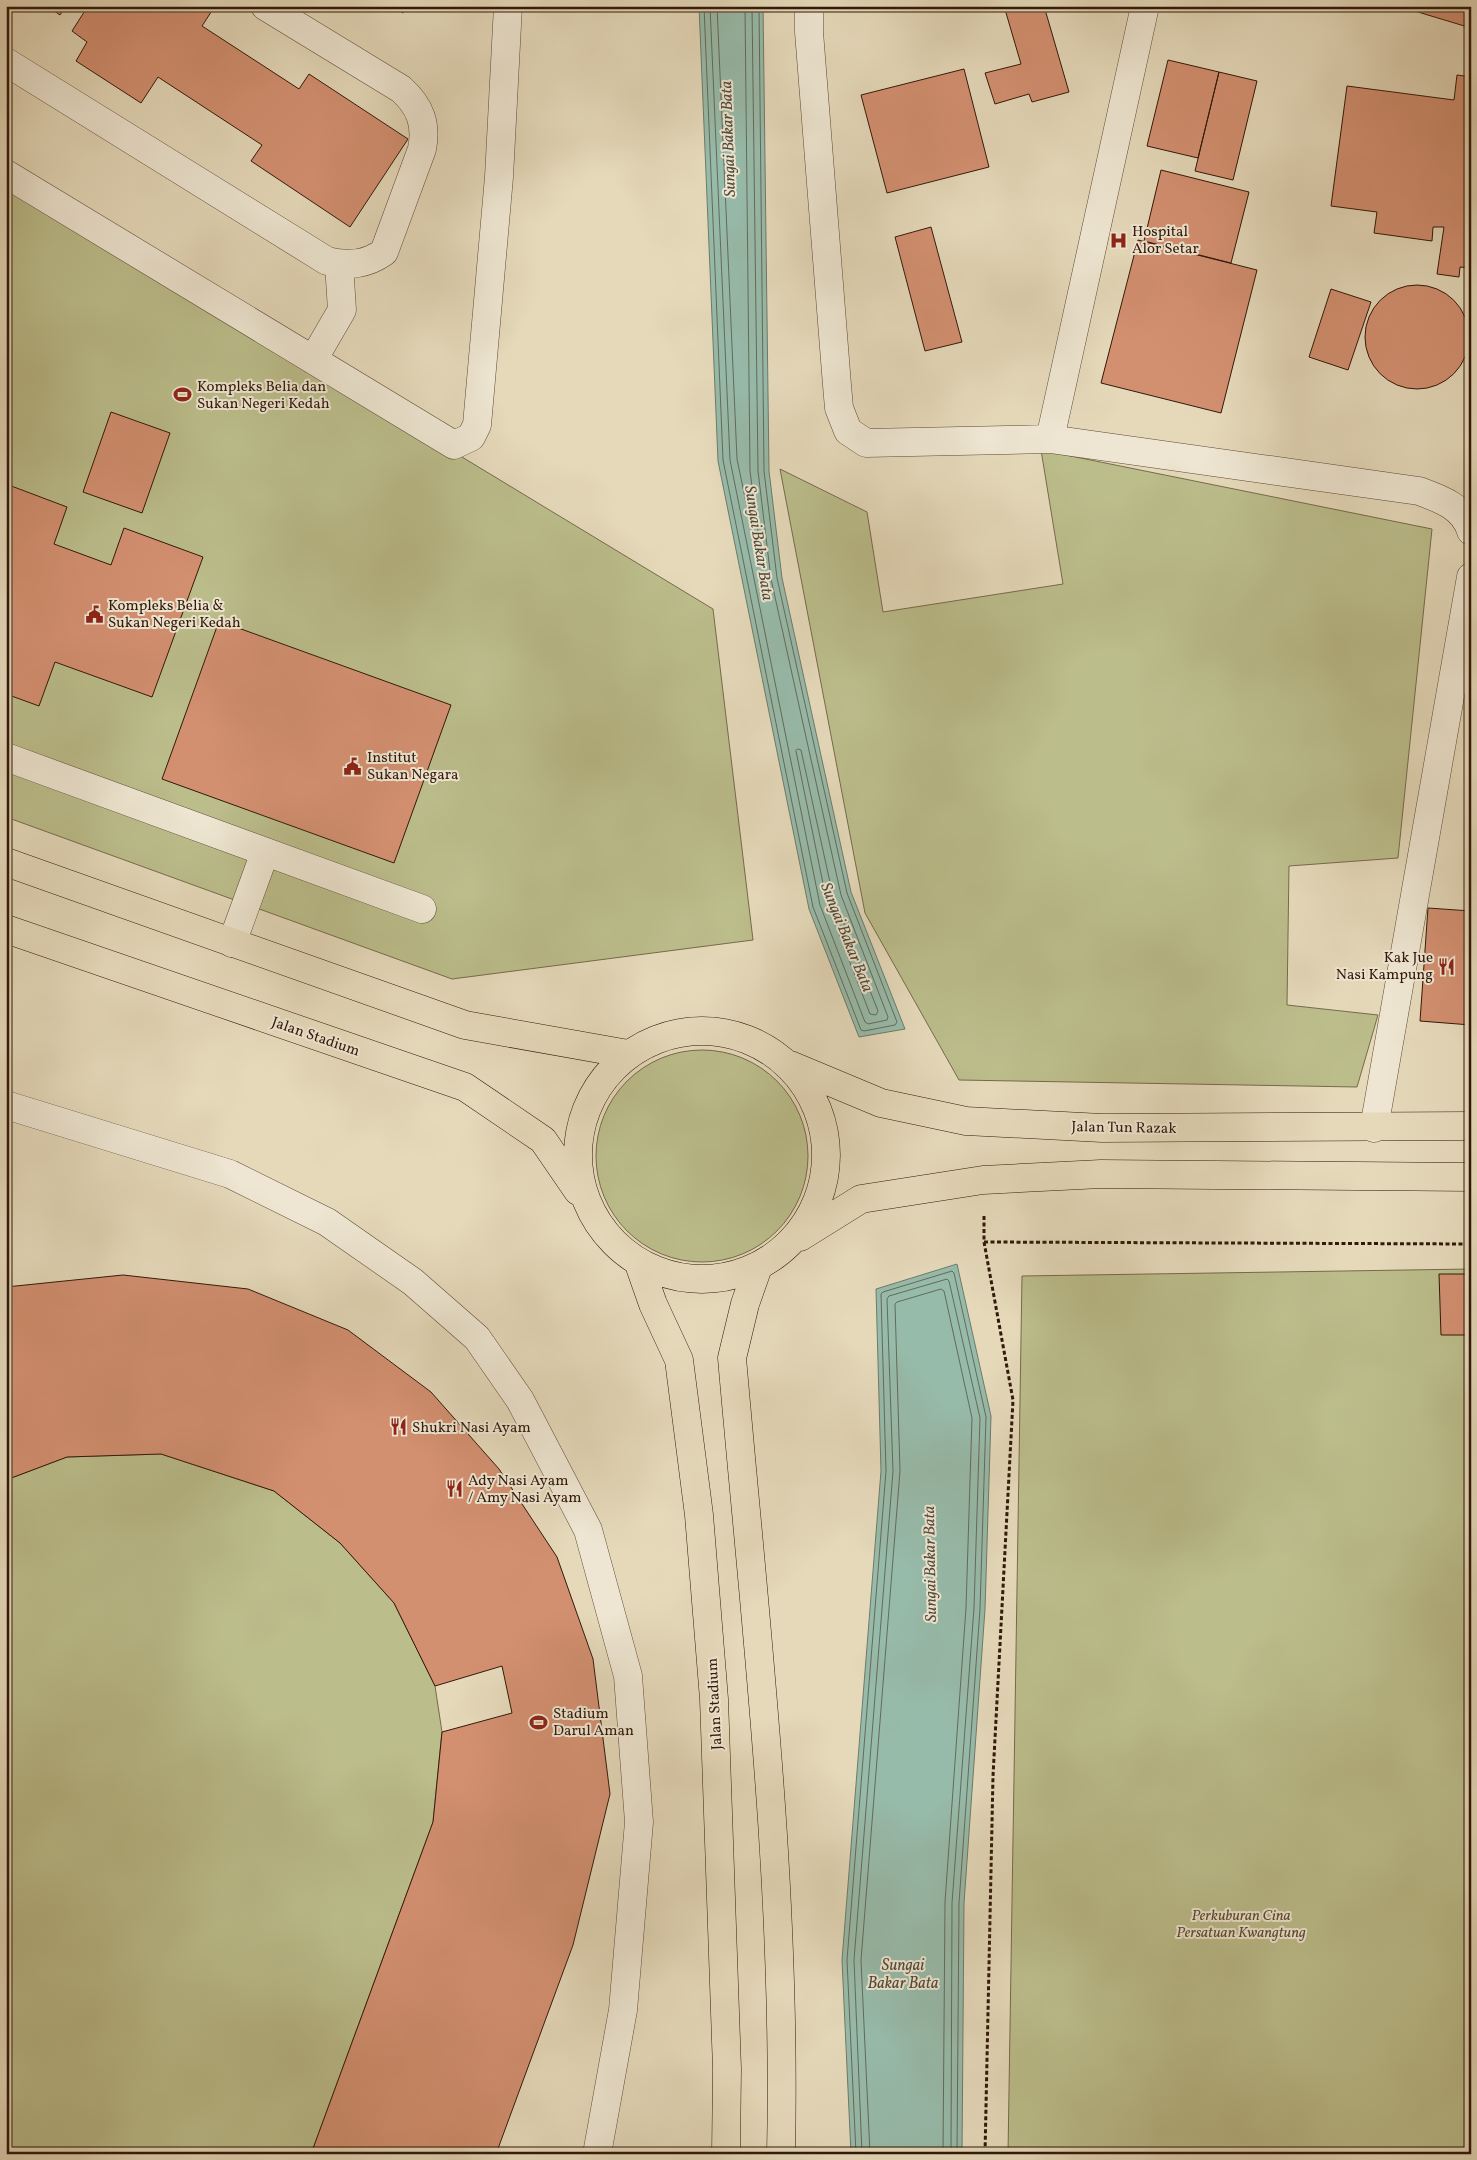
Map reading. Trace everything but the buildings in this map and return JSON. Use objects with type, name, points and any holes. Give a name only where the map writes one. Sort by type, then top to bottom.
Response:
[{"type":"main road","points":[[6,862],[464,1025],[628,1054]]},
{"type":"main road","name":"Jalan Stadium","points":[[6,929],[465,1087],[543,1140],[608,1237],[639,1264],[653,1304],[679,1360],[699,1515],[714,1699],[727,2069],[726,2154]]},
{"type":"main road","points":[[586,1203],[576,1162],[581,1122],[599,1084],[628,1054],[665,1036],[706,1031],[748,1038],[787,1064],[809,1091],[824,1129],[826,1170],[815,1209],[792,1243]]},
{"type":"main road","name":"Jalan Tun Razak","points":[[787,1064],[882,1103],[966,1121],[1102,1128],[1471,1126]]},
{"type":"main road","points":[[639,1264],[678,1278],[719,1279],[758,1267],[861,1199],[984,1180],[1100,1174],[1471,1177]]},
{"type":"main road","points":[[758,1267],[745,1304],[732,1358],[762,1697],[775,1886],[783,2069],[781,2154]]},
{"type":"lane","points":[[6,62],[327,261],[339,264],[363,263],[374,259],[384,252],[422,149],[424,136],[423,122],[419,110],[402,89],[266,6]]},
{"type":"lane","points":[[6,174],[454,445],[471,437],[475,432],[499,177],[508,6]]},
{"type":"lane","points":[[809,6],[809,32],[839,408],[848,431],[866,443],[1050,439],[1420,491],[1448,502],[1468,521],[1471,532]]},
{"type":"lane","points":[[1050,439],[1145,6]]},
{"type":"lane","points":[[313,360],[342,310],[339,264]]},
{"type":"lane","points":[[1374,1128],[1471,577]]},
{"type":"lane","points":[[6,757],[422,909]]},
{"type":"lane","points":[[232,943],[265,852]]},
{"type":"lane","points":[[6,1105],[230,1174],[327,1222],[413,1282],[477,1338],[520,1400],[588,1530],[628,1676],[639,1822],[623,2010],[597,2154]]},
{"type":"path","points":[[984,1180],[984,1242],[1013,1400],[993,1776],[985,2154]]},
{"type":"path","points":[[984,1242],[1471,1244]]},
{"type":"green space","name":"Kompleks Belia dan Sukan Negeri Kedah","points":[[6,181],[713,609],[753,940],[452,979],[6,817]]},
{"type":"green space","points":[[1041,450],[1432,529],[1398,858],[1289,866],[1287,1005],[1378,1015],[1357,1087],[959,1080],[865,913],[780,469],[867,512],[883,612],[1063,584]]},
{"type":"green space","points":[[692,1050],[712,1050],[733,1054],[752,1062],[777,1081],[790,1097],[800,1115],[806,1135],[808,1156],[806,1177],[800,1197],[790,1215],[777,1231],[752,1250],[733,1258],[712,1262],[692,1262],[671,1258],[652,1250],[635,1238],[620,1223],[608,1206],[600,1187],[596,1166],[596,1146],[600,1125],[608,1106],[620,1089],[635,1074],[652,1062],[671,1054]]},
{"type":"green space","name":"Perkuburan Cina Persatuan Kwangtung","points":[[1471,1269],[1471,2154],[1008,2154],[1022,1276]]},
{"type":"green space","points":[[161,1454],[274,1491],[340,1543],[394,1603],[435,1686],[442,1732],[433,1822],[311,2154],[6,2154],[6,1480],[67,1457]]},
{"type":"water","name":"Sungai Bakar Bata","points":[[699,6],[763,6],[769,471],[782,578],[851,892],[905,1029],[859,1037],[809,909],[718,461]]},
{"type":"water","name":"Sungai Bakar Bata","points":[[957,1264],[991,1416],[985,1609],[964,1903],[962,2154],[851,2154],[842,1960],[881,1471],[876,1289]]},
{"type":"place","name":"Hospital Alor Setar","points":[[1118,240]]},
{"type":"place","name":"Kompleks Belia dan Sukan Negeri Kedah","points":[[183,395]]},
{"type":"place","name":"Kompleks Belia & Sukan Negeri Kedah","points":[[94,614]]},
{"type":"place","name":"Institut Sukan Negara","points":[[353,766]]},
{"type":"place","name":"Kak Jue Nasi Kampung","points":[[1447,966]]},
{"type":"place","name":"Shukri Nasi Ayam","points":[[398,1427]]},
{"type":"place","name":"Ady Nasi Ayam / Amy Nasi Ayam","points":[[454,1489]]},
{"type":"place","name":"Stadium Darul Aman","points":[[539,1722]]}]
